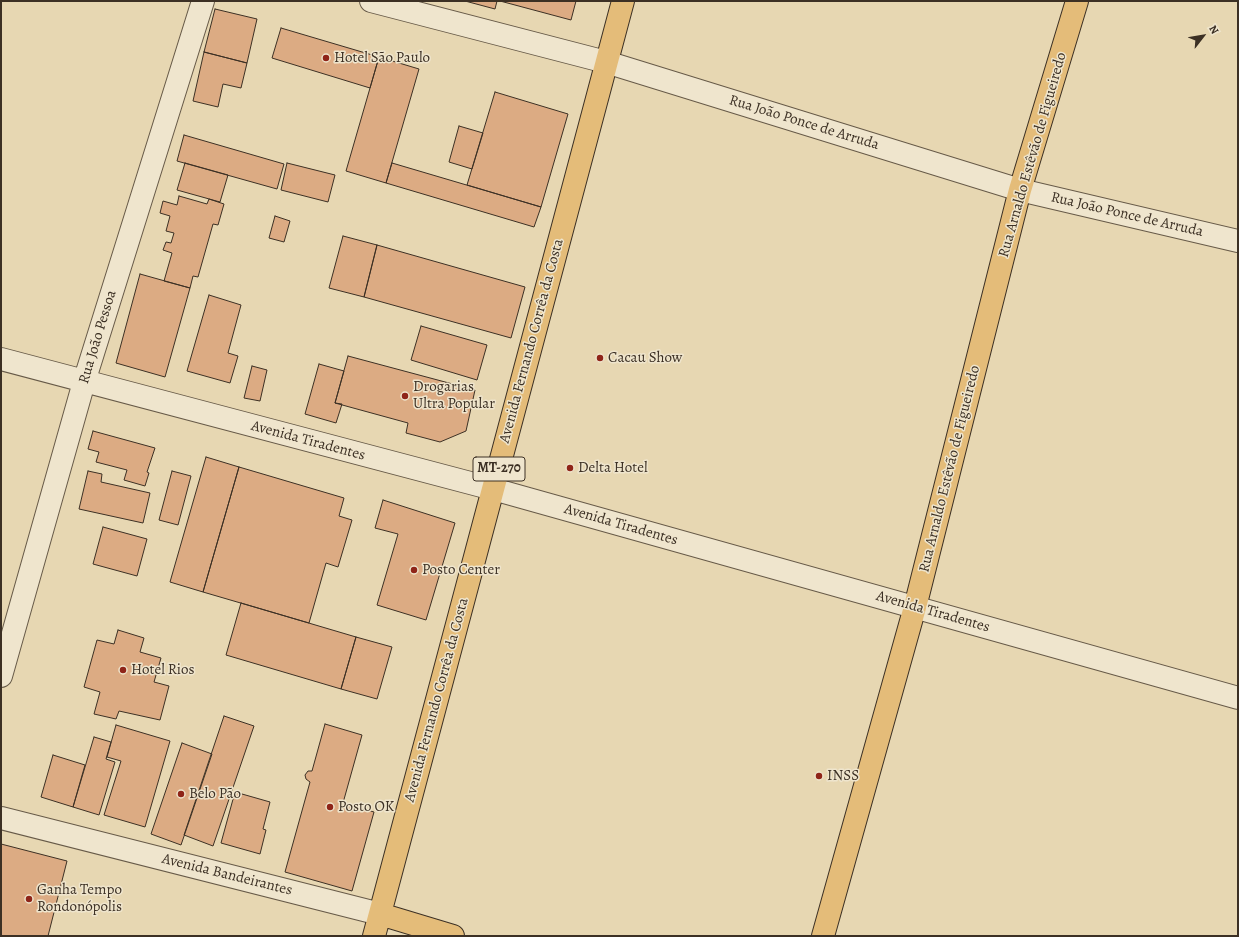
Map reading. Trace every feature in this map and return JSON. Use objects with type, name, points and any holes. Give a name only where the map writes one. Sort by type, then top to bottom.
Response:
[{"type":"main road","name":"Avenida Fernando Corrêa da Costa","points":[[374,936],[623,1]]},
{"type":"main road","name":"Rua Arnaldo Estêvão de Figueiredo","points":[[823,936],[916,607],[1020,190],[1077,1]]},
{"type":"main road","name":"Avenida Bandeirantes","points":[[380,914],[453,936]]},
{"type":"street","name":"Rua João Pessoa","points":[[1,676],[84,382],[203,1]]},
{"type":"street","name":"Rua João Ponce de Arruda","points":[[371,1],[606,62],[1020,190],[1238,241]]},
{"type":"street","name":"Avenida Tiradentes","points":[[1,359],[493,489],[1238,698]]},
{"type":"street","name":"Avenida Bandeirantes","points":[[1,818],[380,914]]},
{"type":"building","points":[[465,1],[497,1],[495,9]]},
{"type":"building","points":[[500,1],[576,1],[571,20]]},
{"type":"building","points":[[215,9],[257,19],[247,63],[204,52]]},
{"type":"building","name":"Hotel São Paulo","points":[[281,28],[379,57],[370,88],[272,58]]},
{"type":"building","points":[[204,52],[247,63],[241,88],[223,84],[218,107],[193,101]]},
{"type":"building","points":[[379,57],[419,69],[386,183],[346,171]]},
{"type":"building","points":[[495,92],[568,114],[541,207],[467,185]]},
{"type":"building","points":[[459,126],[483,133],[472,169],[449,162]]},
{"type":"building","points":[[184,135],[284,164],[277,189],[177,161]]},
{"type":"building","points":[[185,163],[228,175],[220,202],[177,190]]},
{"type":"building","points":[[287,163],[335,175],[328,202],[281,190]]},
{"type":"building","points":[[392,163],[541,207],[534,227],[386,183]]},
{"type":"building","points":[[179,196],[207,204],[209,199],[224,204],[218,225],[213,224],[198,277],[193,276],[190,288],[164,281],[172,253],[163,250],[166,242],[171,243],[174,233],[166,231],[170,216],[160,213],[163,201],[177,205]]},
{"type":"building","points":[[275,216],[290,221],[284,242],[269,238]]},
{"type":"building","points":[[343,236],[377,245],[364,297],[329,288]]},
{"type":"building","points":[[377,245],[525,287],[511,338],[364,297]]},
{"type":"building","points":[[140,274],[190,288],[165,377],[116,363]]},
{"type":"building","points":[[209,295],[241,305],[228,353],[238,356],[230,383],[187,371]]},
{"type":"building","points":[[421,326],[487,345],[477,380],[411,360]]},
{"type":"building","name":"Drogarias Ultra Popular","points":[[348,356],[475,390],[466,431],[440,442],[406,433],[408,423],[335,403]]},
{"type":"building","points":[[319,364],[344,371],[335,403],[342,404],[336,423],[305,414]]},
{"type":"building","points":[[252,366],[267,370],[260,401],[244,398]]},
{"type":"building","points":[[93,431],[155,448],[147,472],[149,473],[145,486],[124,480],[127,470],[96,462],[99,452],[88,449]]},
{"type":"building","points":[[206,457],[239,467],[203,592],[170,582]]},
{"type":"building","points":[[239,467],[344,498],[339,516],[352,520],[338,567],[326,563],[309,623],[203,592]]},
{"type":"building","points":[[88,471],[102,474],[101,482],[150,493],[143,523],[79,509]]},
{"type":"building","points":[[172,471],[191,476],[178,525],[159,520]]},
{"type":"building","name":"Posto Center","points":[[383,500],[455,523],[426,620],[377,605],[398,534],[375,528]]},
{"type":"building","points":[[103,527],[147,539],[137,576],[93,564]]},
{"type":"building","points":[[241,603],[356,637],[341,689],[226,655]]},
{"type":"building","name":"Hotel Rios","points":[[118,630],[144,638],[140,652],[161,658],[154,682],[169,686],[160,720],[119,711],[116,719],[94,714],[100,692],[84,687],[97,640],[114,644]]},
{"type":"building","points":[[356,637],[392,647],[377,699],[341,689]]},
{"type":"building","points":[[224,716],[254,726],[213,846],[184,835]]},
{"type":"building","name":"Posto OK","points":[[325,724],[362,735],[343,803],[374,812],[352,891],[285,872],[310,782],[306,779],[305,775],[308,771],[312,771]]},
{"type":"building","points":[[116,725],[170,741],[145,827],[104,815],[121,761],[107,757]]},
{"type":"building","points":[[94,737],[111,742],[106,759],[115,762],[99,815],[73,807]]},
{"type":"building","name":"Belo Pão","points":[[182,743],[212,754],[181,845],[151,834]]},
{"type":"building","points":[[53,755],[85,765],[73,807],[41,797]]},
{"type":"building","points":[[235,792],[270,802],[263,829],[266,830],[260,854],[221,843]]},
{"type":"building","name":"Ganha Tempo Rondonópolis","points":[[1,844],[67,861],[48,936],[1,936]]},
{"type":"place","name":"Hotel São Paulo","points":[[326,58]]},
{"type":"place","name":"Cacau Show","points":[[600,358]]},
{"type":"place","name":"Drogarias Ultra Popular","points":[[405,396]]},
{"type":"place","name":"Delta Hotel","points":[[570,468]]},
{"type":"place","name":"Posto Center","points":[[414,570]]},
{"type":"place","name":"Hotel Rios","points":[[123,670]]},
{"type":"place","name":"INSS","points":[[819,776]]},
{"type":"place","name":"Belo Pão","points":[[181,794]]},
{"type":"place","name":"Posto OK","points":[[330,807]]},
{"type":"place","name":"Ganha Tempo Rondonópolis","points":[[29,899]]}]
